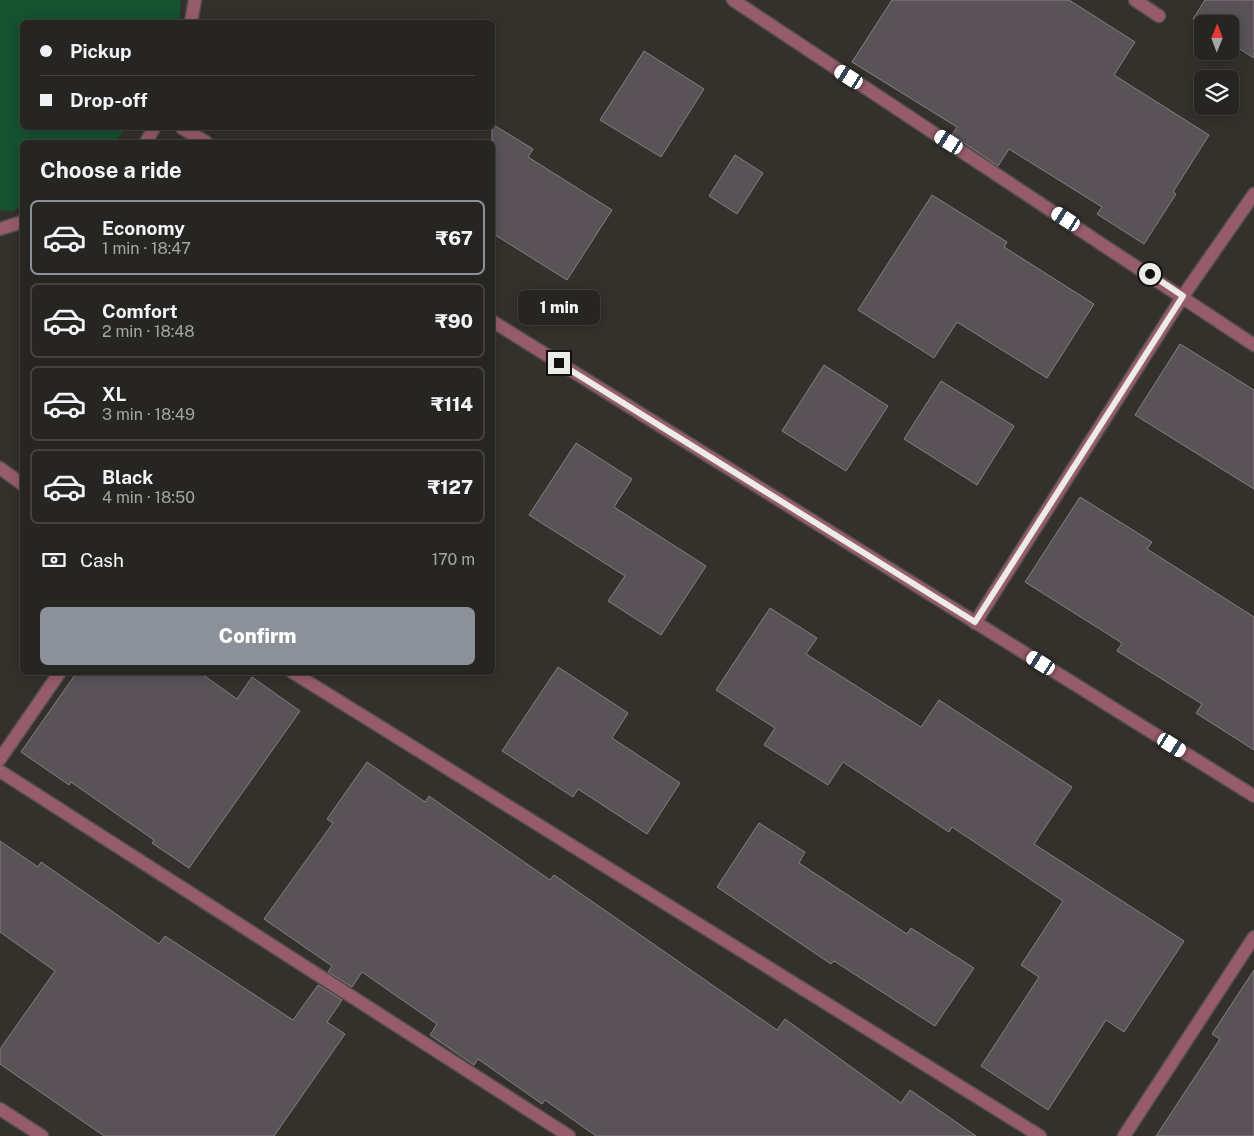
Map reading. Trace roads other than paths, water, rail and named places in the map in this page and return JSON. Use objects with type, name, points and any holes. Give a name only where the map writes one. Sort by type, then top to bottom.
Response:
[{"type":"street","points":[[191,20],[194,0]]},
{"type":"street","points":[[733,0],[1254,344]]},
{"type":"street","points":[[1135,0],[1159,16]]},
{"type":"street","points":[[185,130],[203,140]]},
{"type":"street","points":[[975,622],[1183,296],[1254,194]]},
{"type":"street","points":[[0,229],[20,223]]},
{"type":"street","points":[[495,323],[1254,796]]},
{"type":"street","points":[[0,468],[20,483]]},
{"type":"street","points":[[0,759],[58,675]]},
{"type":"street","points":[[297,675],[1040,1136]]},
{"type":"street","points":[[0,771],[569,1136]]},
{"type":"street","points":[[1124,1136],[1254,937]]},
{"type":"street","points":[[0,1109],[42,1136]]}]
